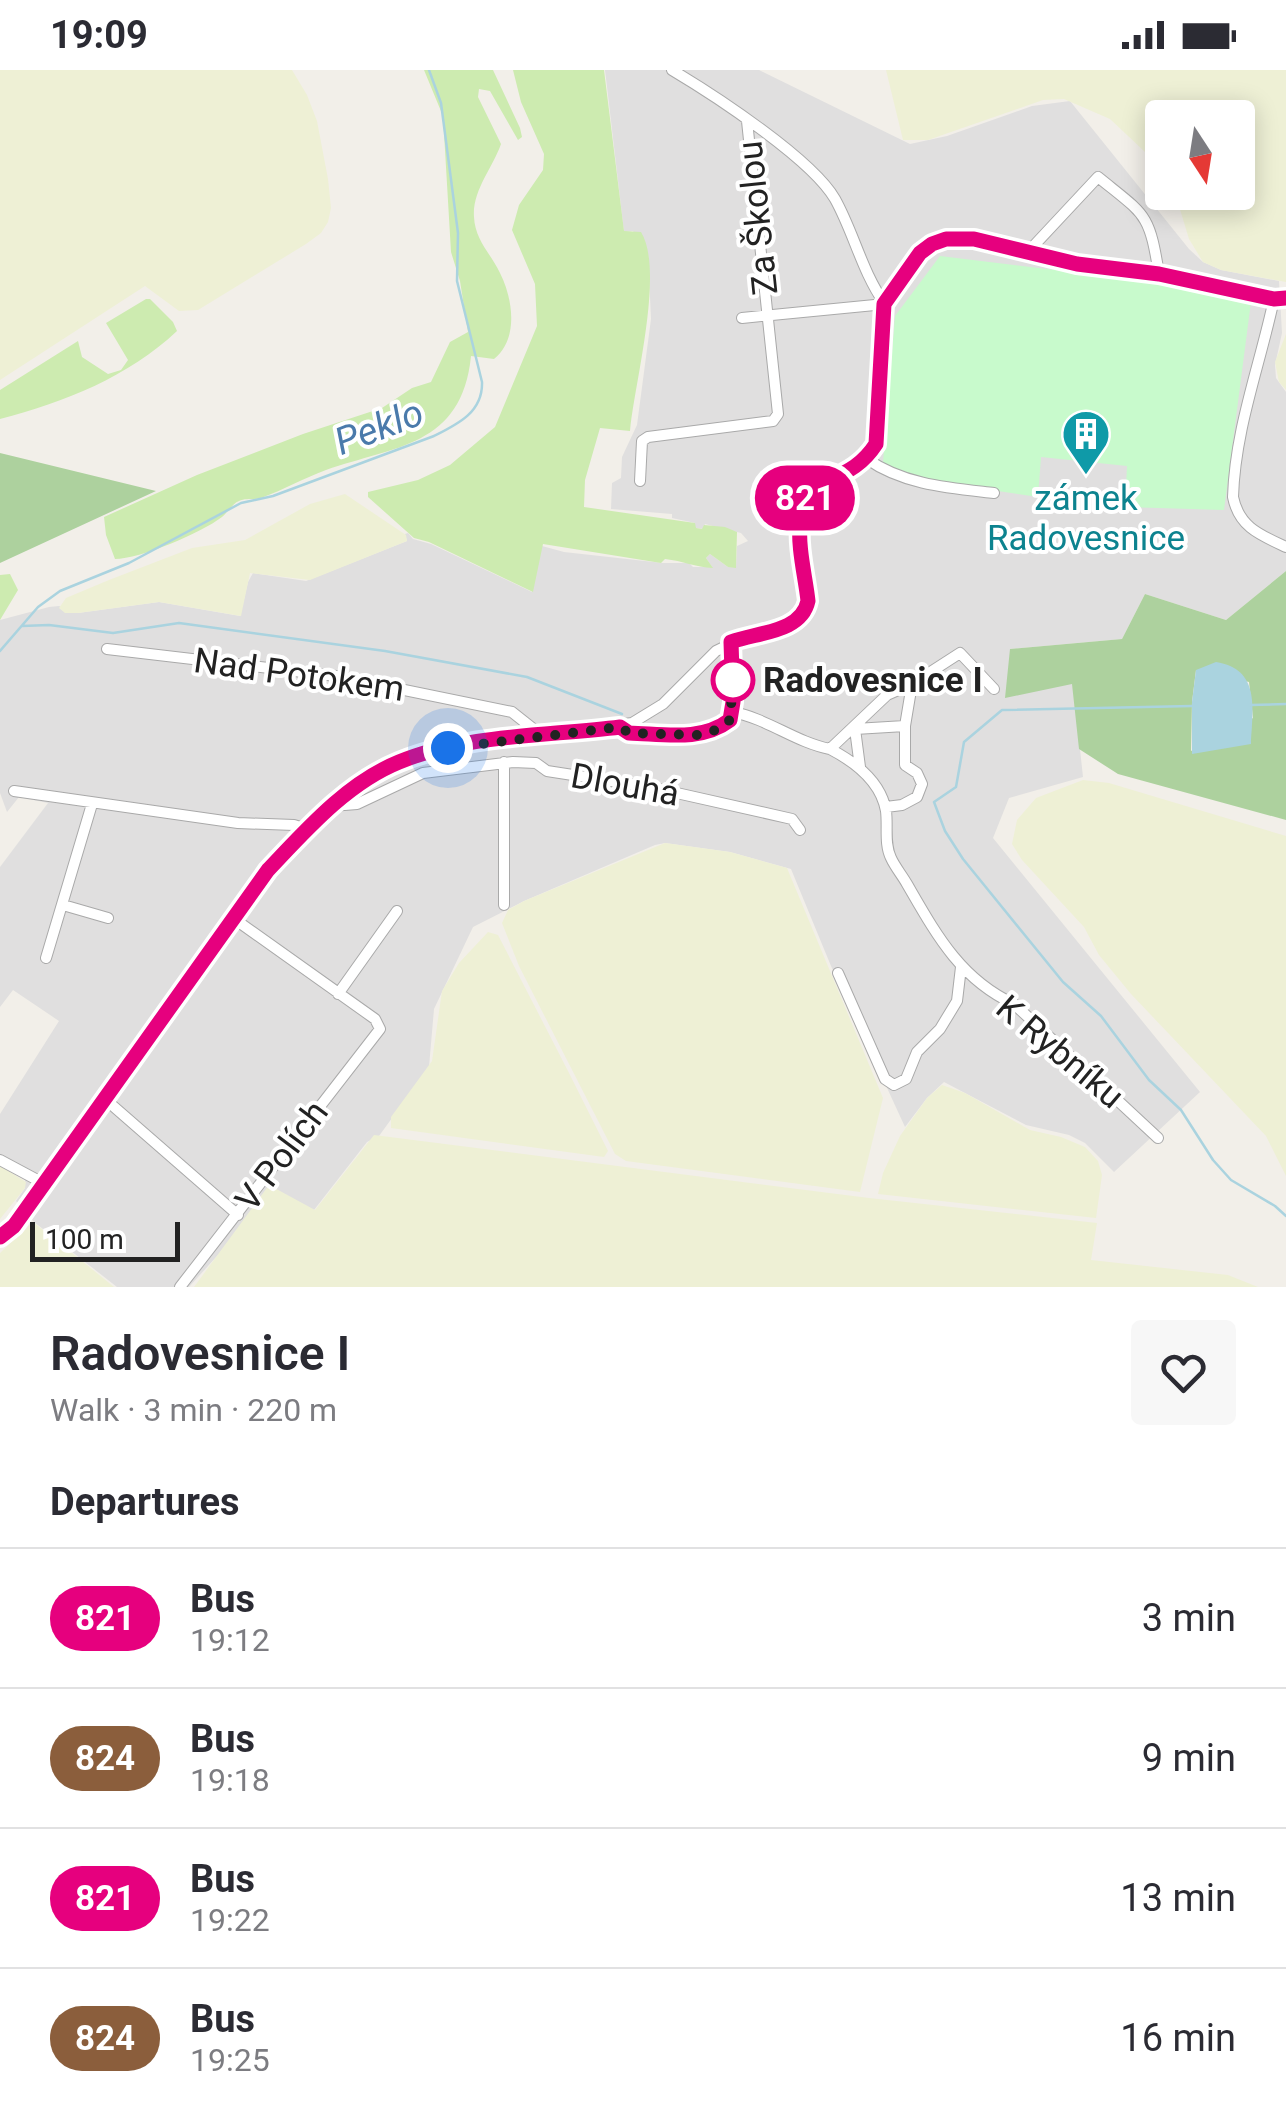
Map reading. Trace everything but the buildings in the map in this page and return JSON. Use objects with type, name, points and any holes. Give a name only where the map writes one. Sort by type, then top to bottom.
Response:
[{"type":"street","points":[[672,70],[714,94],[820,177],[836,201],[884,304]]},
{"type":"street","name":"Za Školou","points":[[640,482],[642,441],[648,437],[774,422],[778,414],[747,121]]},
{"type":"street","points":[[1027,253],[1098,177],[1146,218],[1159,274]]},
{"type":"street","points":[[0,1238],[14,1226],[268,870],[332,806],[398,762],[448,748],[620,727],[644,718],[716,651],[731,642],[796,622],[806,613],[799,519],[802,504],[810,492],[866,459],[876,444],[884,304],[920,253],[932,244],[961,238],[1077,264],[1159,274],[1280,298],[1248,397],[1232,498],[1245,525],[1286,547]]},
{"type":"street","name":"Za Školou","points":[[742,318],[884,304]]},
{"type":"street","points":[[866,459],[889,474],[910,480],[994,493]]},
{"type":"street","points":[[620,727],[629,733],[706,734],[730,720],[731,642]]},
{"type":"street","name":"Nad Potokem","points":[[106,649],[336,676],[512,712],[541,735]]},
{"type":"street","points":[[830,750],[887,695],[960,653],[994,689]]},
{"type":"street","points":[[855,728],[860,767],[886,808],[917,798],[921,779],[905,765],[904,726],[912,684]]},
{"type":"street","points":[[733,712],[754,716],[860,767]]},
{"type":"street","points":[[855,728],[904,726]]},
{"type":"street","points":[[504,762],[504,905]]},
{"type":"street","name":"Dlouhá","points":[[332,806],[357,804],[423,773],[504,762],[536,763],[547,771],[586,780],[650,788],[792,819],[800,830]]},
{"type":"street","points":[[14,791],[307,829]]},
{"type":"street","points":[[46,958],[92,804]]},
{"type":"street","name":"K Rybníku","points":[[886,808],[888,852],[915,901],[961,967],[992,994],[1014,1004],[1158,1138]]},
{"type":"street","points":[[63,906],[108,918]]},
{"type":"street","points":[[232,918],[338,994],[397,911]]},
{"type":"street","name":"K Rybníku","points":[[838,973],[885,1079],[894,1085],[906,1079],[916,1052],[940,1029],[957,1001],[961,967]]},
{"type":"street","name":"V Polích","points":[[180,1287],[380,1029],[379,1024],[338,994]]},
{"type":"street","points":[[105,1099],[238,1216]]},
{"type":"street","points":[[0,1160],[43,1183]]},
{"type":"shaded area","points":[[605,70],[759,70],[910,144],[947,136],[1032,106],[1070,101],[1145,194],[1145,210],[1158,210],[1203,262],[1221,270],[1279,281],[1282,333],[1275,365],[1276,378],[1286,392],[1286,571],[1226,620],[1145,594],[1122,639],[1010,649],[1073,684],[1083,777],[1009,798],[993,838],[1200,1092],[1114,1172],[1085,1143],[1026,1125],[944,1082],[905,1127],[791,869],[730,852],[665,843],[524,901],[473,927],[434,1009],[429,1067],[379,1136],[367,1142],[314,1210],[217,1256],[189,1287],[117,1287],[34,1222],[16,1201],[25,1188],[25,1179],[0,1165],[0,1114],[59,1021],[13,990],[0,1007],[0,867],[48,803],[19,797],[7,812],[0,793],[0,620],[49,607],[59,606],[78,613],[159,602],[240,616],[253,573],[306,581],[407,541],[408,533],[413,539],[532,592],[542,546],[564,552],[689,563],[693,567],[712,567],[706,558],[710,554],[728,567],[736,567],[737,546],[748,541],[741,533],[705,524],[703,529],[695,528],[695,523],[672,518],[672,514],[611,509],[612,483],[621,478],[622,457],[637,425],[651,319],[648,254],[633,231],[624,232]]},
{"type":"green space","points":[[0,70],[292,70],[317,121],[328,179],[328,222],[306,244],[198,310],[179,311],[145,286],[0,380]]},
{"type":"green space","points":[[424,70],[493,70],[520,128],[522,137],[518,140],[490,91],[479,89],[478,97],[501,144],[480,189],[474,217],[480,240],[508,295],[510,330],[502,351],[494,359],[471,356],[465,386],[454,409],[421,438],[326,470],[261,498],[239,501],[222,517],[186,537],[139,555],[115,559],[104,517],[197,475],[382,408],[412,388],[431,382],[450,342],[468,332],[451,252],[443,116]]},
{"type":"green space","points":[[513,70],[604,70],[624,231],[641,232],[648,250],[649,300],[630,431],[600,428],[585,480],[584,507],[695,523],[696,528],[702,529],[704,525],[725,527],[737,532],[736,568],[710,554],[706,558],[713,568],[543,544],[533,592],[414,538],[368,497],[368,492],[418,480],[450,465],[495,427],[537,326],[535,284],[512,230],[519,205],[543,170],[544,154],[521,102]]},
{"type":"green space","points":[[886,70],[1286,70],[1286,282],[1221,270],[1203,262],[1189,239],[1180,210],[1255,210],[1255,100],[1145,100],[1145,152],[1110,119],[1064,99],[1043,100],[928,140],[903,140]]},
{"type":"green space","points":[[940,256],[1252,294],[1224,510],[1125,507],[1127,466],[1041,457],[1038,497],[882,474],[895,316]]},
{"type":"green space","points":[[146,299],[173,322],[177,331],[158,347],[117,375],[95,386],[0,419],[0,390],[78,341],[82,357],[108,374],[121,370],[128,360],[106,323]]},
{"type":"green space","points":[[1286,334],[1286,390],[1279,382],[1275,362]]},
{"type":"green space","points":[[0,453],[156,491],[0,563]]},
{"type":"green space","points":[[345,494],[406,535],[407,541],[310,580],[250,573],[241,616],[159,602],[78,613],[65,613],[59,608],[66,598],[109,580],[192,548],[245,540],[310,504]]},
{"type":"green space","points":[[1286,571],[1286,820],[1118,774],[1079,749],[1072,684],[1005,698],[1010,649],[1122,639],[1145,594],[1226,620]],"holes":[[[1196,670],[1249,682],[1253,718],[1191,751]]]},
{"type":"green space","points":[[10,574],[18,590],[0,620],[0,575]]},
{"type":"green space","points":[[1083,780],[1109,783],[1286,836],[1286,1176],[1266,1136],[1131,994],[1099,955],[1084,927],[1012,844],[1017,820],[1036,798]]},
{"type":"green space","points":[[665,843],[730,852],[787,868],[883,1098],[860,1192],[626,1161],[615,1154],[519,966],[502,923],[508,910],[524,901]]},
{"type":"green space","points":[[488,932],[498,935],[608,1151],[604,1157],[391,1128],[391,1117],[432,1061],[442,991],[459,963]]},
{"type":"green space","points":[[942,1085],[965,1093],[1030,1130],[1085,1147],[1098,1161],[1102,1175],[1096,1218],[878,1194],[900,1136],[927,1098]]},
{"type":"green space","points":[[374,1135],[1097,1223],[1091,1260],[1228,1275],[1258,1287],[194,1287],[269,1185],[315,1210]]},
{"type":"green space","points":[[0,1166],[26,1182],[0,1219]]},
{"type":"green space","points":[[33,1222],[114,1287],[0,1287],[0,1253]]},
{"type":"water","points":[[1216,662],[1230,666],[1247,681],[1252,704],[1251,744],[1192,754],[1196,670]]},
{"type":"waterway","name":"Peklo","points":[[0,651],[38,607],[60,591],[129,563],[241,503],[273,496],[434,436],[474,409],[482,382],[457,281],[458,233],[441,103],[429,70]]},
{"type":"waterway","points":[[22,626],[49,625],[113,633],[179,623],[385,651],[527,677],[622,714]]},
{"type":"waterway","points":[[1250,705],[1286,704]]},
{"type":"waterway","points":[[1192,706],[1002,710],[964,742],[956,787],[934,802],[945,831],[963,859],[1063,982],[1101,1016],[1149,1080],[1181,1110],[1213,1160],[1231,1180],[1286,1216]]},
{"type":"bus line","name":"821","points":[[0,1237],[14,1226],[268,870],[332,806],[366,781],[398,762],[448,748],[620,727],[629,733],[698,735],[712,732],[730,720],[731,642],[778,629],[806,613],[799,519],[802,504],[821,484],[856,468],[876,444],[884,304],[920,253],[932,244],[946,239],[974,239],[1077,264],[1159,274],[1274,299],[1286,298]]},
{"type":"place","name":"zámek Radovesnice","points":[[1086,476]]},
{"type":"place","name":"Radovesnice I","points":[[733,680]]},
{"type":"route","points":[[448,748],[620,727],[629,733],[706,734],[730,720],[733,680]]}]
